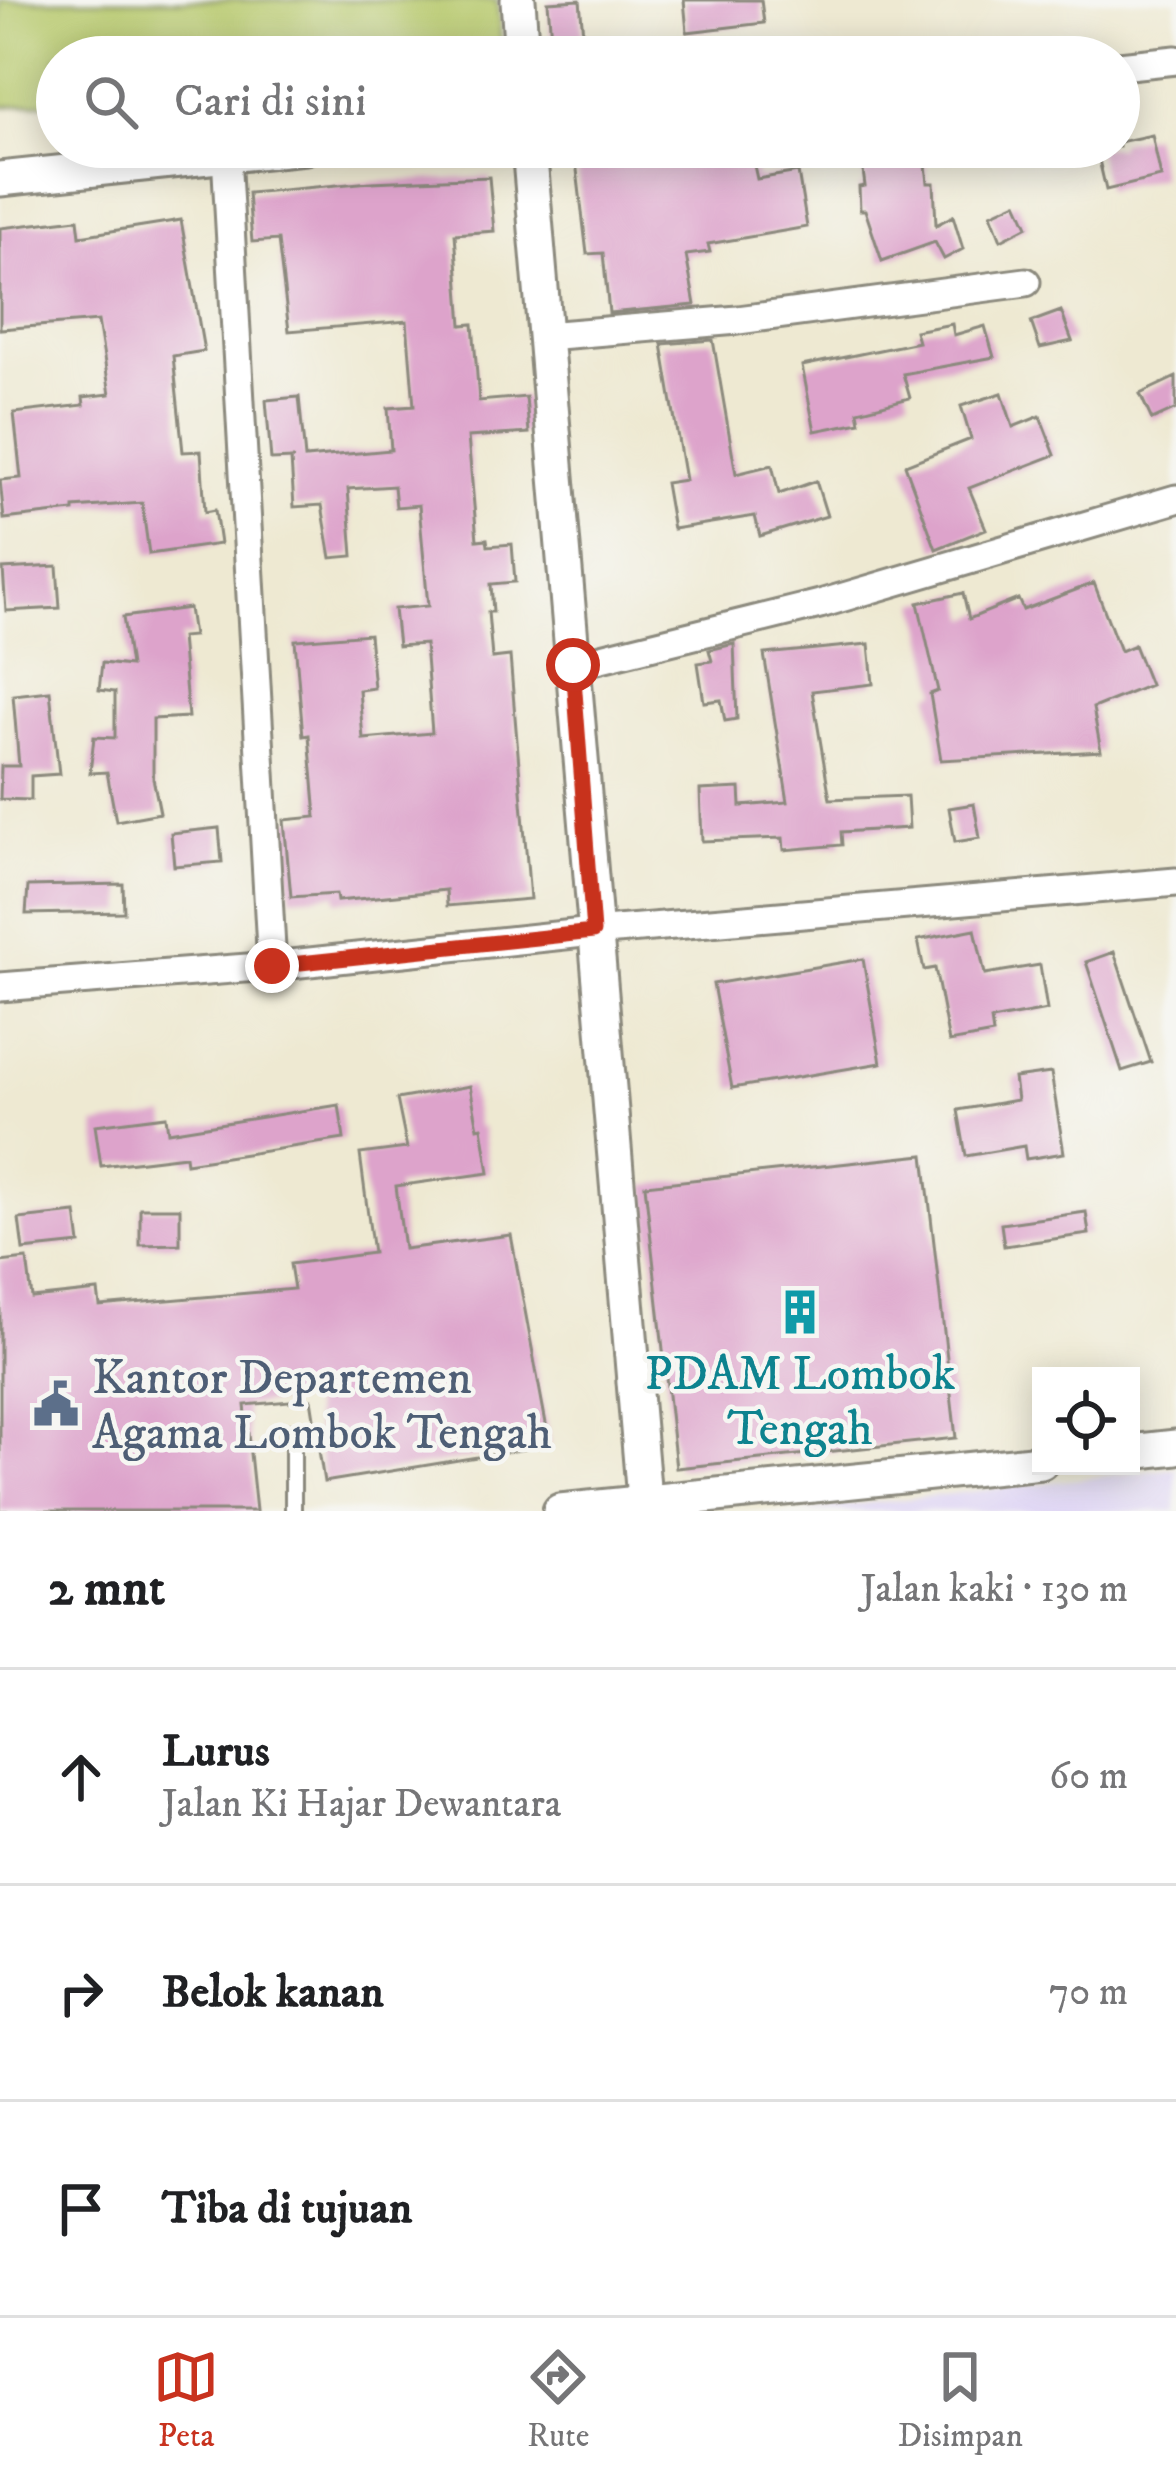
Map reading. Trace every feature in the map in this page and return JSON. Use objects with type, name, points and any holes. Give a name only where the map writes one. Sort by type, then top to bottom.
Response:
[{"type":"street","points":[[518,0],[521,36]]},
{"type":"street","points":[[1140,64],[1176,61]]},
{"type":"street","points":[[0,179],[104,168]]},
{"type":"street","points":[[227,168],[272,966]]},
{"type":"street","points":[[531,168],[645,1508]]},
{"type":"street","points":[[545,336],[738,320],[1026,282]]},
{"type":"street","points":[[573,665],[820,604],[1176,499]]},
{"type":"street","points":[[0,987],[1176,882]]},
{"type":"street","points":[[1140,1451],[1176,1447]]},
{"type":"street","points":[[560,1511],[645,1508],[880,1471],[1032,1463]]},
{"type":"lane","points":[[292,1431],[293,1511]]},
{"type":"shaded area","points":[[1176,1468],[1176,1511],[800,1511],[1140,1475]]},
{"type":"green space","points":[[0,0],[497,0],[501,36],[36,36],[36,104],[0,107]]},
{"type":"building","points":[[580,0],[583,35],[551,36],[548,2]]},
{"type":"building","points":[[684,0],[761,0],[764,23],[687,32]]},
{"type":"building","points":[[1152,135],[1161,177],[1106,190],[1101,168],[1140,168],[1140,138]]},
{"type":"building","points":[[577,168],[755,168],[757,179],[798,172],[807,227],[708,244],[710,252],[686,255],[695,305],[609,313],[603,253],[587,254]]},
{"type":"building","points":[[863,168],[926,168],[928,183],[934,183],[936,225],[953,216],[963,249],[944,259],[935,242],[882,261],[865,210],[860,210],[859,187],[865,186]]},
{"type":"building","points":[[489,177],[494,231],[455,234],[462,325],[473,324],[479,401],[526,397],[529,433],[468,437],[477,540],[487,539],[488,546],[512,544],[515,582],[491,584],[493,612],[488,612],[492,658],[510,656],[530,899],[447,906],[446,890],[337,901],[336,894],[291,897],[284,820],[316,817],[295,640],[369,634],[374,688],[359,690],[363,739],[432,733],[425,644],[398,646],[394,609],[428,606],[419,505],[396,507],[394,486],[348,489],[353,556],[331,558],[322,505],[294,507],[291,459],[271,460],[266,400],[299,397],[305,458],[391,450],[388,408],[414,406],[407,321],[289,331],[278,240],[252,242],[248,193]]},
{"type":"building","points":[[1017,202],[1028,226],[1001,240],[991,214]]},
{"type":"building","points":[[78,219],[80,236],[181,220],[204,351],[173,356],[183,452],[201,451],[205,512],[215,510],[220,544],[149,554],[142,503],[4,519],[0,480],[21,478],[14,413],[84,405],[83,397],[110,394],[98,321],[0,329],[0,228]]},
{"type":"building","points":[[1061,311],[1072,341],[1040,348],[1031,322]]},
{"type":"building","points":[[952,324],[954,335],[985,326],[994,357],[903,374],[910,398],[858,411],[860,422],[815,431],[802,366],[918,342],[915,331]]},
{"type":"building","points":[[713,340],[736,474],[772,465],[779,494],[816,481],[827,516],[760,536],[755,516],[673,529],[665,483],[685,480],[662,344]]},
{"type":"building","points":[[1176,377],[1176,409],[1152,420],[1140,394]]},
{"type":"building","points":[[1002,393],[1013,427],[1040,416],[1055,455],[969,488],[986,529],[936,549],[905,465],[971,439],[961,406]]},
{"type":"building","points":[[57,566],[60,608],[6,611],[3,569]]},
{"type":"building","points":[[1094,583],[1120,651],[1134,645],[1150,685],[1093,708],[1101,751],[941,760],[930,694],[938,691],[918,603],[963,593],[969,619],[1018,599],[1023,610]]},
{"type":"building","points":[[189,608],[193,636],[181,637],[188,717],[153,719],[153,778],[160,813],[116,821],[107,772],[90,773],[94,737],[115,738],[115,692],[99,690],[102,663],[130,666],[123,617]]},
{"type":"building","points":[[734,644],[737,719],[725,721],[721,700],[704,702],[698,663],[712,661],[709,650]]},
{"type":"building","points":[[869,644],[873,684],[812,691],[830,799],[907,796],[909,828],[841,832],[842,845],[784,850],[783,838],[702,841],[700,790],[740,788],[741,806],[788,802],[764,654]]},
{"type":"building","points":[[50,691],[59,774],[31,776],[31,800],[0,799],[1,766],[19,766],[13,695]]},
{"type":"building","points":[[974,804],[980,838],[955,842],[949,808]]},
{"type":"building","points":[[219,828],[222,862],[174,866],[171,833]]},
{"type":"building","points":[[123,884],[124,912],[26,914],[28,886]]},
{"type":"building","points":[[975,929],[985,974],[1040,965],[1047,1010],[991,1020],[993,1034],[949,1042],[935,968],[924,970],[918,940]]},
{"type":"building","points":[[1114,952],[1151,1062],[1122,1071],[1086,962]]},
{"type":"building","points":[[863,959],[881,1063],[732,1088],[713,984]]},
{"type":"building","points":[[1051,1073],[1064,1153],[1026,1159],[1024,1146],[966,1156],[958,1110],[1017,1100],[1014,1078]]},
{"type":"building","points":[[470,1086],[489,1173],[396,1186],[404,1249],[511,1235],[550,1445],[324,1482],[311,1399],[245,1405],[256,1511],[0,1511],[0,1262],[27,1259],[32,1298],[98,1291],[100,1306],[294,1289],[290,1264],[373,1253],[360,1154],[407,1148],[397,1099]]},
{"type":"building","points":[[339,1105],[344,1139],[186,1163],[185,1156],[101,1166],[95,1125],[166,1116],[168,1132]]},
{"type":"building","name":"PDAM Lombok Tengah","points":[[924,1155],[956,1438],[676,1468],[645,1185]]},
{"type":"building","points":[[140,1208],[180,1208],[180,1244],[140,1245]]},
{"type":"building","points":[[1086,1212],[1089,1234],[1004,1246],[1001,1224]]},
{"type":"building","points":[[76,1213],[80,1244],[23,1250],[19,1219]]},
{"type":"place","name":"PDAM Lombok Tengah","points":[[800,1312]]},
{"type":"place","name":"Kantor Departemen Agama Lombok Tengah","points":[[56,1404]]},
{"type":"route","points":[[272,966],[593,932],[573,665]]}]
